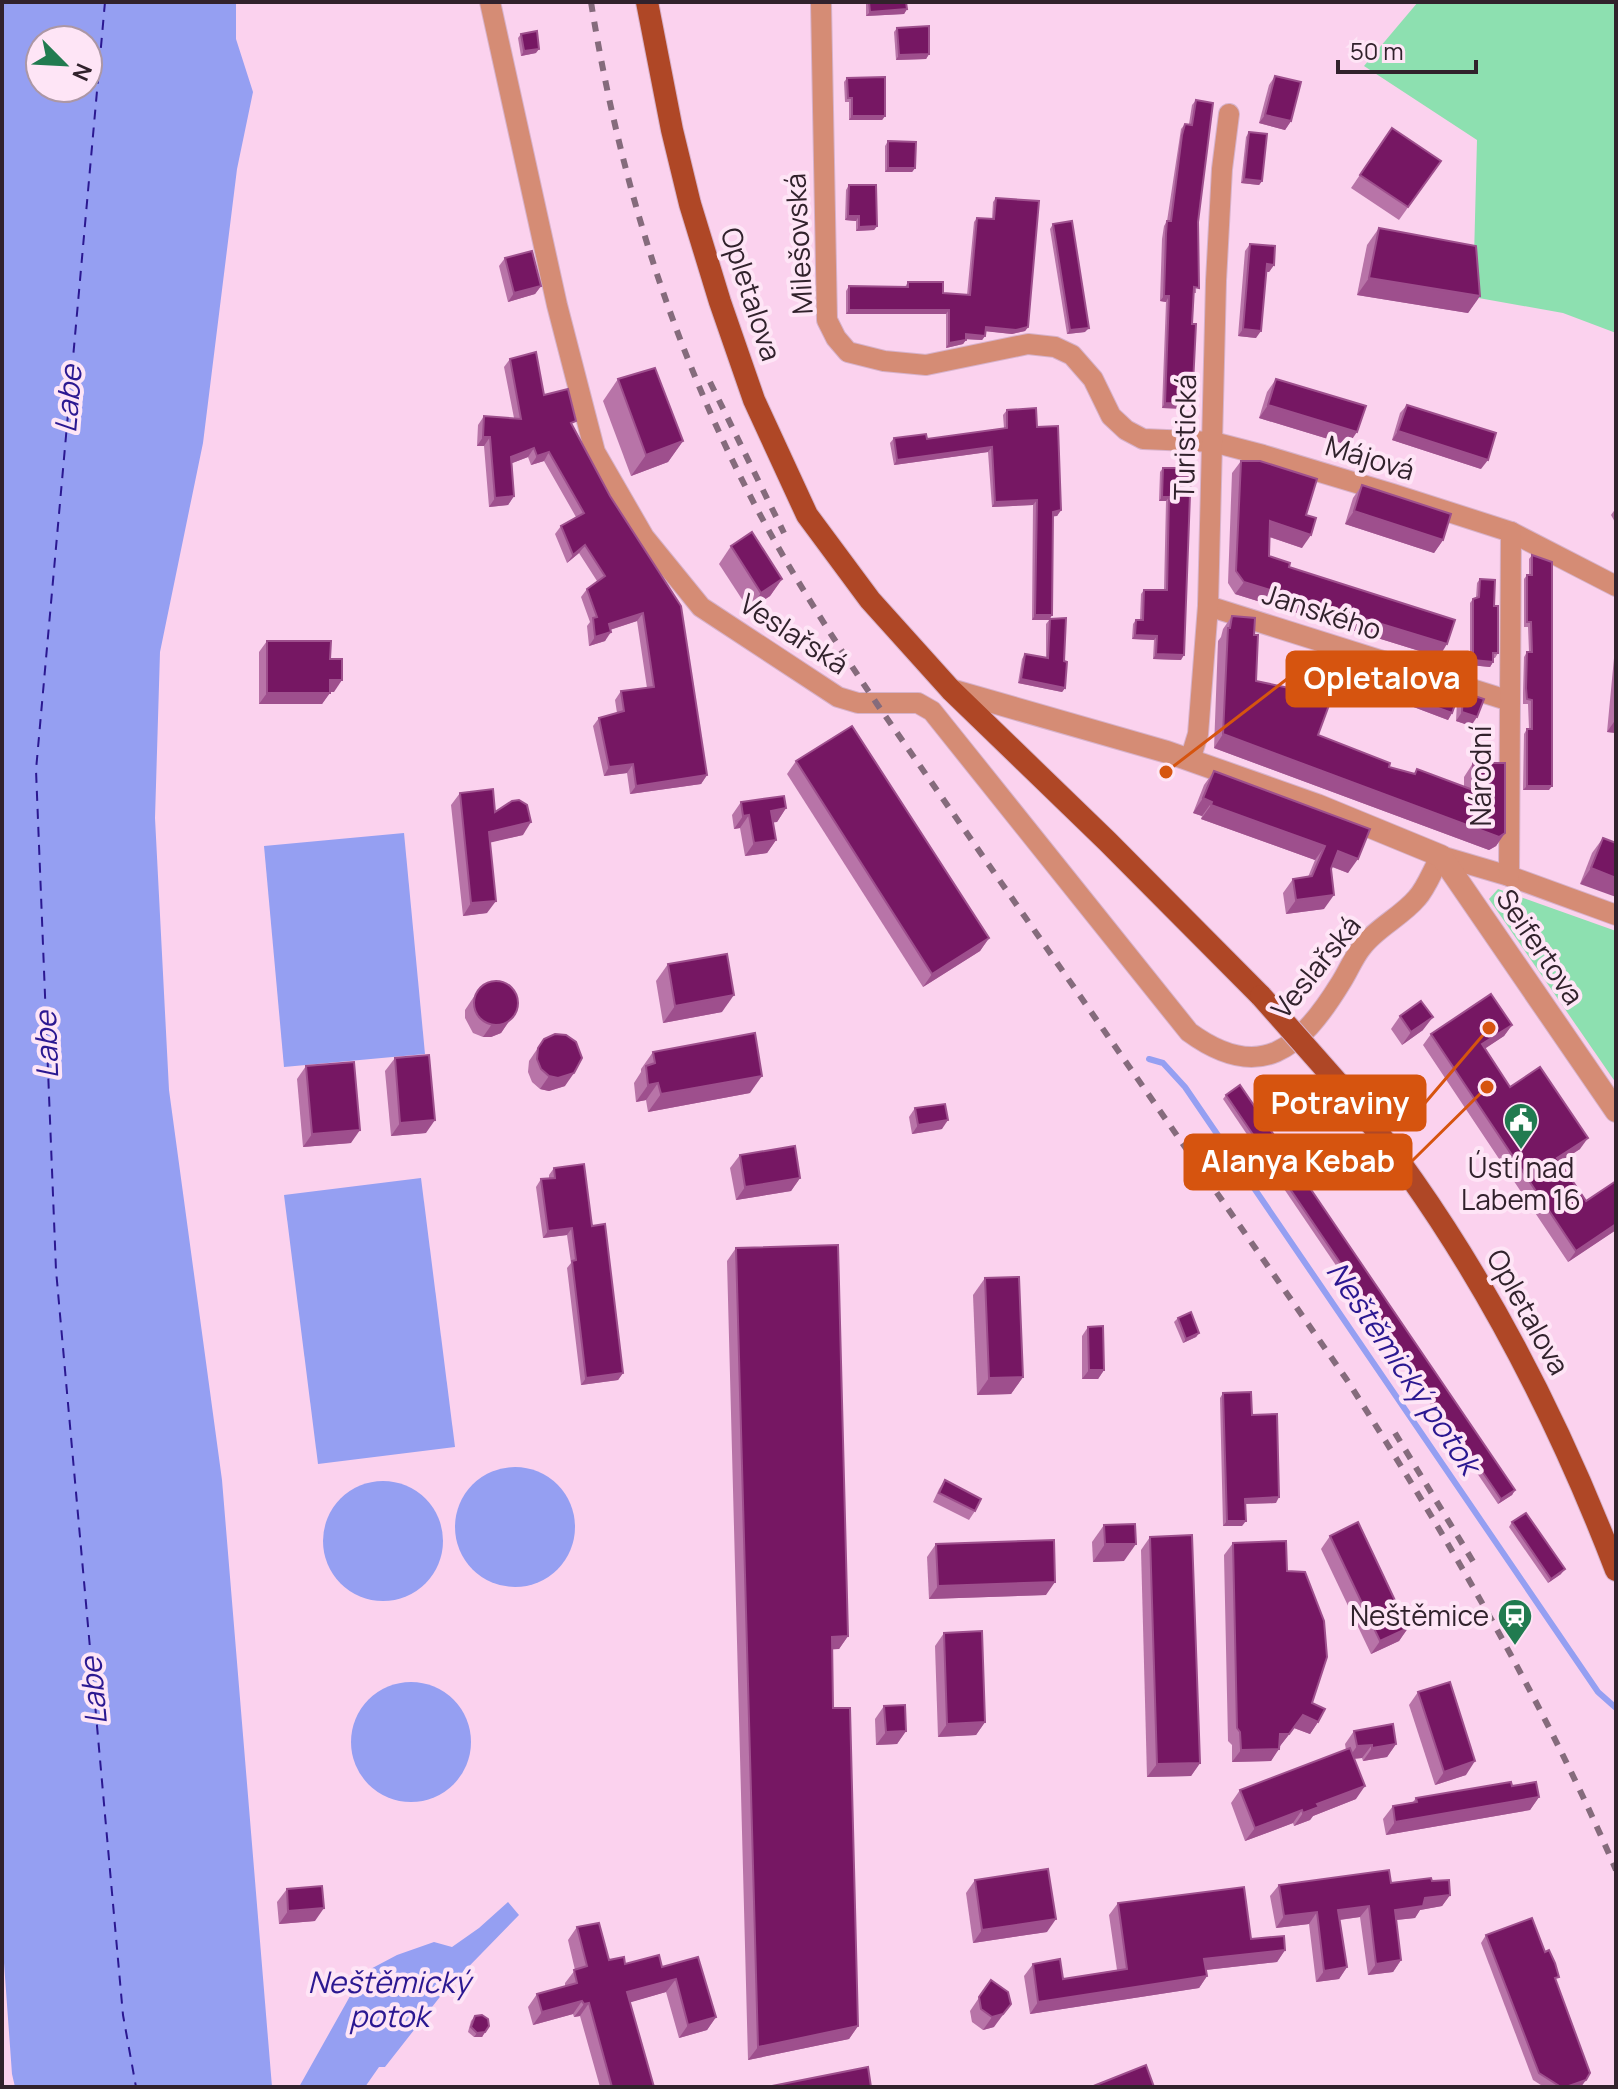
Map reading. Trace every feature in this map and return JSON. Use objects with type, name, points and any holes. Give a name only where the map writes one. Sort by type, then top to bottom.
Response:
[{"type":"main road","name":"Opletalova","points":[[647,2],[690,204],[754,400],[807,515],[870,600],[951,690],[1261,996],[1345,1091],[1409,1174],[1478,1280],[1550,1414],[1616,1570]]},
{"type":"street","name":"Veslařská","points":[[490,2],[553,290],[595,452],[644,537],[701,607],[838,697],[858,703],[918,703],[932,711],[1189,1032],[1207,1045],[1232,1056],[1258,1058],[1284,1049],[1315,1023],[1363,945],[1418,898],[1441,856]]},
{"type":"street","name":"Milešovská","points":[[821,3],[827,320],[848,352],[863,357],[926,365],[1028,344],[1055,347],[1072,355],[1093,379],[1111,416],[1126,430],[1143,439],[1213,442]]},
{"type":"street","name":"Turistická","points":[[1190,760],[1198,734],[1208,606],[1216,281],[1222,169],[1229,114]]},
{"type":"street","name":"Májová","points":[[1213,442],[1511,532],[1616,586]]},
{"type":"street","name":"Národní","points":[[1509,876],[1511,532]]},
{"type":"street","name":"Janského","points":[[1208,606],[1510,701]]},
{"type":"street","points":[[951,690],[1190,760],[1317,805],[1441,856],[1509,876],[1616,915]]},
{"type":"street","name":"Seifertova","points":[[1441,856],[1615,1109]]},
{"type":"green space","points":[[1418,2],[1616,2],[1616,333],[1563,313],[1473,297],[1477,140],[1364,66]]},
{"type":"green space","points":[[1498,889],[1616,931],[1616,1083],[1489,899]]},
{"type":"water","name":"Labe","points":[[2,2],[236,2],[236,39],[253,92],[237,169],[203,443],[160,652],[155,818],[169,1090],[222,1480],[272,2087],[15,2087],[2,1935]]},
{"type":"water","points":[[404,833],[425,1054],[284,1067],[264,846]]},
{"type":"water","points":[[421,1178],[455,1447],[318,1464],[284,1195]]},
{"type":"water","points":[[515,1467],[538,1472],[557,1485],[570,1504],[575,1527],[570,1550],[557,1569],[538,1582],[515,1587],[492,1582],[473,1569],[460,1550],[455,1527],[460,1504],[473,1485],[492,1472]]},
{"type":"water","points":[[383,1481],[406,1486],[425,1499],[438,1518],[443,1541],[438,1564],[425,1583],[406,1596],[383,1601],[360,1596],[341,1583],[328,1564],[323,1541],[328,1518],[341,1499],[360,1486]]},
{"type":"water","points":[[411,1682],[434,1687],[453,1700],[466,1719],[471,1742],[466,1765],[453,1784],[434,1797],[411,1802],[388,1797],[369,1784],[356,1765],[351,1742],[356,1719],[369,1700],[388,1687]]},
{"type":"water","name":"Neštěmický potok","points":[[508,1902],[519,1915],[443,1993],[385,2067],[379,2067],[365,2087],[299,2087],[363,1973],[397,1955],[434,1942],[452,1947]]},
{"type":"building","points":[[869,2],[906,2],[907,9],[870,12]]},
{"type":"building","points":[[929,26],[929,54],[899,55],[897,28]]},
{"type":"building","points":[[537,31],[539,49],[524,51],[521,34]]},
{"type":"building","points":[[1275,76],[1301,82],[1291,121],[1265,115]]},
{"type":"building","points":[[885,77],[885,116],[852,116],[847,78]]},
{"type":"building","points":[[1196,100],[1213,103],[1198,222],[1199,288],[1194,287],[1192,324],[1196,324],[1192,404],[1165,403],[1169,296],[1164,296],[1167,221],[1171,221],[1182,135],[1185,124],[1192,125]]},
{"type":"building","points":[[1392,128],[1441,161],[1408,207],[1360,175]]},
{"type":"building","points":[[1249,132],[1267,134],[1262,181],[1244,179]]},
{"type":"building","points":[[888,141],[916,142],[915,168],[888,168]]},
{"type":"building","points":[[849,185],[876,185],[877,226],[859,227],[859,216],[848,216]]},
{"type":"building","points":[[996,198],[1039,201],[1028,327],[1016,330],[986,327],[985,336],[966,334],[966,340],[949,343],[949,310],[849,310],[849,286],[908,287],[908,282],[943,282],[943,293],[970,295],[977,218],[994,219]]},
{"type":"building","points":[[1072,221],[1089,328],[1070,330],[1053,224]]},
{"type":"building","points":[[1379,228],[1476,246],[1480,296],[1369,278]]},
{"type":"building","points":[[1250,244],[1275,246],[1274,265],[1267,264],[1261,331],[1243,329]]},
{"type":"building","points":[[532,251],[541,286],[514,293],[505,258]]},
{"type":"building","points":[[536,352],[544,395],[568,389],[576,421],[571,423],[610,496],[681,606],[707,775],[636,786],[633,764],[609,767],[599,718],[624,711],[621,691],[654,687],[643,613],[609,624],[611,632],[595,637],[593,618],[597,617],[587,589],[605,576],[585,545],[573,555],[561,526],[584,513],[549,452],[537,456],[534,448],[511,457],[514,496],[495,498],[490,437],[483,437],[484,416],[521,419],[510,359]]},
{"type":"building","points":[[655,368],[683,441],[646,455],[618,379]]},
{"type":"building","points":[[1276,379],[1366,406],[1357,432],[1268,405]]},
{"type":"building","points":[[1407,405],[1496,433],[1488,460],[1398,431]]},
{"type":"building","points":[[1036,408],[1037,427],[1058,426],[1061,510],[1053,512],[1052,615],[1035,615],[1037,500],[995,502],[992,447],[897,460],[894,438],[926,434],[927,439],[1007,428],[1007,410]]},
{"type":"building","points":[[1241,461],[1260,461],[1317,479],[1306,515],[1316,518],[1311,535],[1270,521],[1269,556],[1290,563],[1289,567],[1455,620],[1447,644],[1244,582],[1236,571]]},
{"type":"building","points":[[1163,468],[1191,468],[1184,655],[1156,654],[1157,636],[1135,635],[1136,620],[1143,620],[1144,590],[1167,590],[1169,497],[1162,497]]},
{"type":"building","points":[[1362,485],[1451,514],[1443,540],[1354,511]]},
{"type":"building","points":[[752,532],[782,579],[761,593],[731,546]]},
{"type":"building","points":[[1532,555],[1552,562],[1552,786],[1527,786],[1527,729],[1532,729],[1532,700],[1527,699],[1527,652],[1532,652],[1531,622],[1527,622],[1527,575],[1532,575]]},
{"type":"building","points":[[1480,579],[1495,580],[1498,653],[1493,653],[1493,662],[1473,660],[1473,599],[1479,597]]},
{"type":"building","points":[[1232,616],[1255,618],[1254,635],[1258,635],[1256,681],[1332,697],[1318,735],[1390,763],[1389,767],[1415,774],[1417,769],[1473,790],[1473,763],[1505,763],[1505,833],[1499,837],[1223,734],[1228,628]]},
{"type":"building","points":[[1066,618],[1065,688],[1021,679],[1025,654],[1048,658],[1050,619]]},
{"type":"building","points":[[267,641],[331,641],[330,659],[342,659],[342,680],[330,680],[330,693],[267,693]]},
{"type":"building","points":[[1421,681],[1460,691],[1452,713],[1416,700]]},
{"type":"building","points":[[1463,692],[1484,699],[1477,717],[1462,712]]},
{"type":"building","points":[[852,726],[989,938],[932,974],[796,761]]},
{"type":"building","points":[[1214,771],[1370,829],[1358,859],[1338,851],[1331,869],[1334,895],[1296,900],[1293,879],[1312,876],[1325,846],[1211,805],[1212,802],[1203,798]]},
{"type":"building","points":[[493,789],[495,812],[519,800],[527,805],[531,822],[489,832],[496,901],[471,903],[460,793]]},
{"type":"building","points":[[784,796],[786,808],[771,811],[776,840],[754,843],[749,815],[743,816],[741,802]]},
{"type":"building","points":[[1603,838],[1616,843],[1616,878],[1591,868]]},
{"type":"building","points":[[727,954],[734,995],[675,1006],[668,964]]},
{"type":"building","points":[[496,981],[511,988],[518,1003],[511,1018],[496,1025],[481,1018],[474,1003],[481,988]]},
{"type":"building","points":[[1491,994],[1512,1025],[1482,1044],[1510,1087],[1540,1067],[1588,1138],[1557,1158],[1586,1201],[1616,1181],[1616,1224],[1576,1251],[1431,1034]]},
{"type":"building","points":[[1421,1001],[1433,1017],[1411,1032],[1400,1016]]},
{"type":"building","points":[[755,1033],[762,1076],[661,1094],[658,1083],[648,1085],[646,1066],[655,1063],[653,1052]]},
{"type":"building","points":[[555,1034],[566,1035],[576,1042],[582,1058],[574,1073],[558,1078],[549,1076],[541,1069],[537,1059],[538,1048],[544,1039]]},
{"type":"building","points":[[429,1055],[435,1120],[400,1123],[395,1058]]},
{"type":"building","points":[[354,1062],[360,1130],[312,1134],[306,1066]]},
{"type":"building","points":[[1240,1085],[1515,1490],[1501,1499],[1226,1095]]},
{"type":"building","points":[[945,1104],[948,1120],[918,1125],[915,1108]]},
{"type":"building","points":[[795,1146],[800,1178],[745,1187],[740,1155]]},
{"type":"building","points":[[584,1164],[592,1226],[605,1224],[623,1373],[586,1378],[572,1261],[576,1260],[572,1228],[548,1231],[541,1179],[555,1178],[554,1168]]},
{"type":"building","points":[[838,1245],[848,1636],[832,1637],[833,1708],[850,1708],[858,2026],[758,2047],[736,1248]]},
{"type":"building","points":[[1019,1277],[1023,1377],[989,1378],[985,1278]]},
{"type":"building","points":[[1191,1312],[1199,1333],[1186,1339],[1178,1318]]},
{"type":"building","points":[[1103,1326],[1104,1370],[1089,1370],[1088,1327]]},
{"type":"building","points":[[1251,1392],[1252,1415],[1277,1414],[1279,1497],[1245,1499],[1246,1521],[1227,1521],[1223,1393]]},
{"type":"building","points":[[945,1480],[981,1499],[975,1511],[939,1493]]},
{"type":"building","points":[[1526,1513],[1565,1569],[1551,1579],[1512,1522]]},
{"type":"building","points":[[1358,1522],[1408,1628],[1380,1641],[1330,1536]]},
{"type":"building","points":[[1135,1524],[1136,1544],[1105,1544],[1104,1525]]},
{"type":"building","points":[[1192,1535],[1200,1763],[1157,1764],[1150,1537]]},
{"type":"building","points":[[1054,1540],[1055,1582],[938,1586],[936,1544]]},
{"type":"building","points":[[1286,1541],[1287,1571],[1305,1572],[1324,1621],[1327,1657],[1312,1703],[1325,1709],[1318,1722],[1303,1715],[1289,1734],[1280,1734],[1279,1749],[1241,1750],[1237,1728],[1233,1543]]},
{"type":"building","points":[[982,1631],[985,1722],[947,1724],[944,1633]]},
{"type":"building","points":[[1450,1682],[1475,1761],[1444,1772],[1418,1692]]},
{"type":"building","points":[[905,1705],[906,1731],[886,1732],[884,1706]]},
{"type":"building","points":[[1393,1724],[1396,1744],[1372,1748],[1372,1745],[1357,1746],[1354,1731]]},
{"type":"building","points":[[1350,1748],[1365,1786],[1317,1804],[1319,1807],[1303,1813],[1302,1810],[1255,1828],[1240,1790]]},
{"type":"building","points":[[1511,1782],[1512,1786],[1536,1782],[1539,1797],[1395,1822],[1393,1806],[1417,1802],[1416,1798]]},
{"type":"building","points":[[1048,1869],[1056,1919],[982,1930],[975,1880]]},
{"type":"building","points":[[1389,1870],[1391,1883],[1431,1878],[1432,1881],[1449,1880],[1450,1895],[1425,1898],[1423,1906],[1395,1910],[1401,1960],[1376,1964],[1369,1906],[1338,1910],[1347,1967],[1324,1971],[1317,1912],[1284,1916],[1279,1885]]},
{"type":"building","points":[[322,1886],[324,1908],[288,1911],[287,1889]]},
{"type":"building","points":[[1244,1887],[1251,1939],[1284,1936],[1285,1950],[1204,1959],[1207,1976],[1038,2002],[1033,1964],[1060,1959],[1063,1979],[1127,1969],[1118,1903]]},
{"type":"building","points":[[1532,1918],[1545,1952],[1549,1950],[1555,1963],[1559,1977],[1555,1978],[1590,2073],[1586,2080],[1566,2087],[1539,2073],[1486,1935]]},
{"type":"building","points":[[599,1923],[609,1960],[624,1957],[625,1964],[659,1955],[662,1967],[698,1957],[716,2017],[688,2025],[676,1979],[627,1992],[654,2087],[612,2087],[589,2003],[582,2001],[542,2012],[537,1994],[577,1983],[574,1970],[587,1966],[577,1927]]},
{"type":"building","points":[[991,1980],[1008,1992],[1011,2004],[1003,2014],[992,2017],[981,2009],[979,1997]]},
{"type":"building","points":[[482,2015],[488,2019],[489,2026],[485,2032],[477,2033],[471,2027],[475,2016]]},
{"type":"building","points":[[1146,2065],[1154,2087],[1091,2087]]},
{"type":"building","points":[[868,2067],[871,2087],[767,2087]]},
{"type":"waterway","name":"Neštěmický potok","points":[[1149,1059],[1163,1063],[1185,1087],[1598,1692],[1616,1708]]},
{"type":"ferry route","points":[[105,2],[36,770],[56,1270],[123,2015],[136,2087]]},
{"type":"railway","points":[[591,2],[617,133],[653,262],[699,387],[756,507],[814,607],[877,704],[1347,1380],[1491,1619],[1557,1743],[1616,1870]]},
{"type":"railway","points":[[710,382],[784,533]]},
{"type":"railway","points":[[1395,1433],[1474,1563]]},
{"type":"place","name":"Opletalova","points":[[1166,772]]},
{"type":"place","name":"Potraviny","points":[[1489,1028]]},
{"type":"place","name":"Alanya Kebab","points":[[1487,1087]]},
{"type":"place","name":"Ústí nad Labem 16","points":[[1521,1151]]},
{"type":"place","name":"Neštěmice","points":[[1515,1647]]}]
